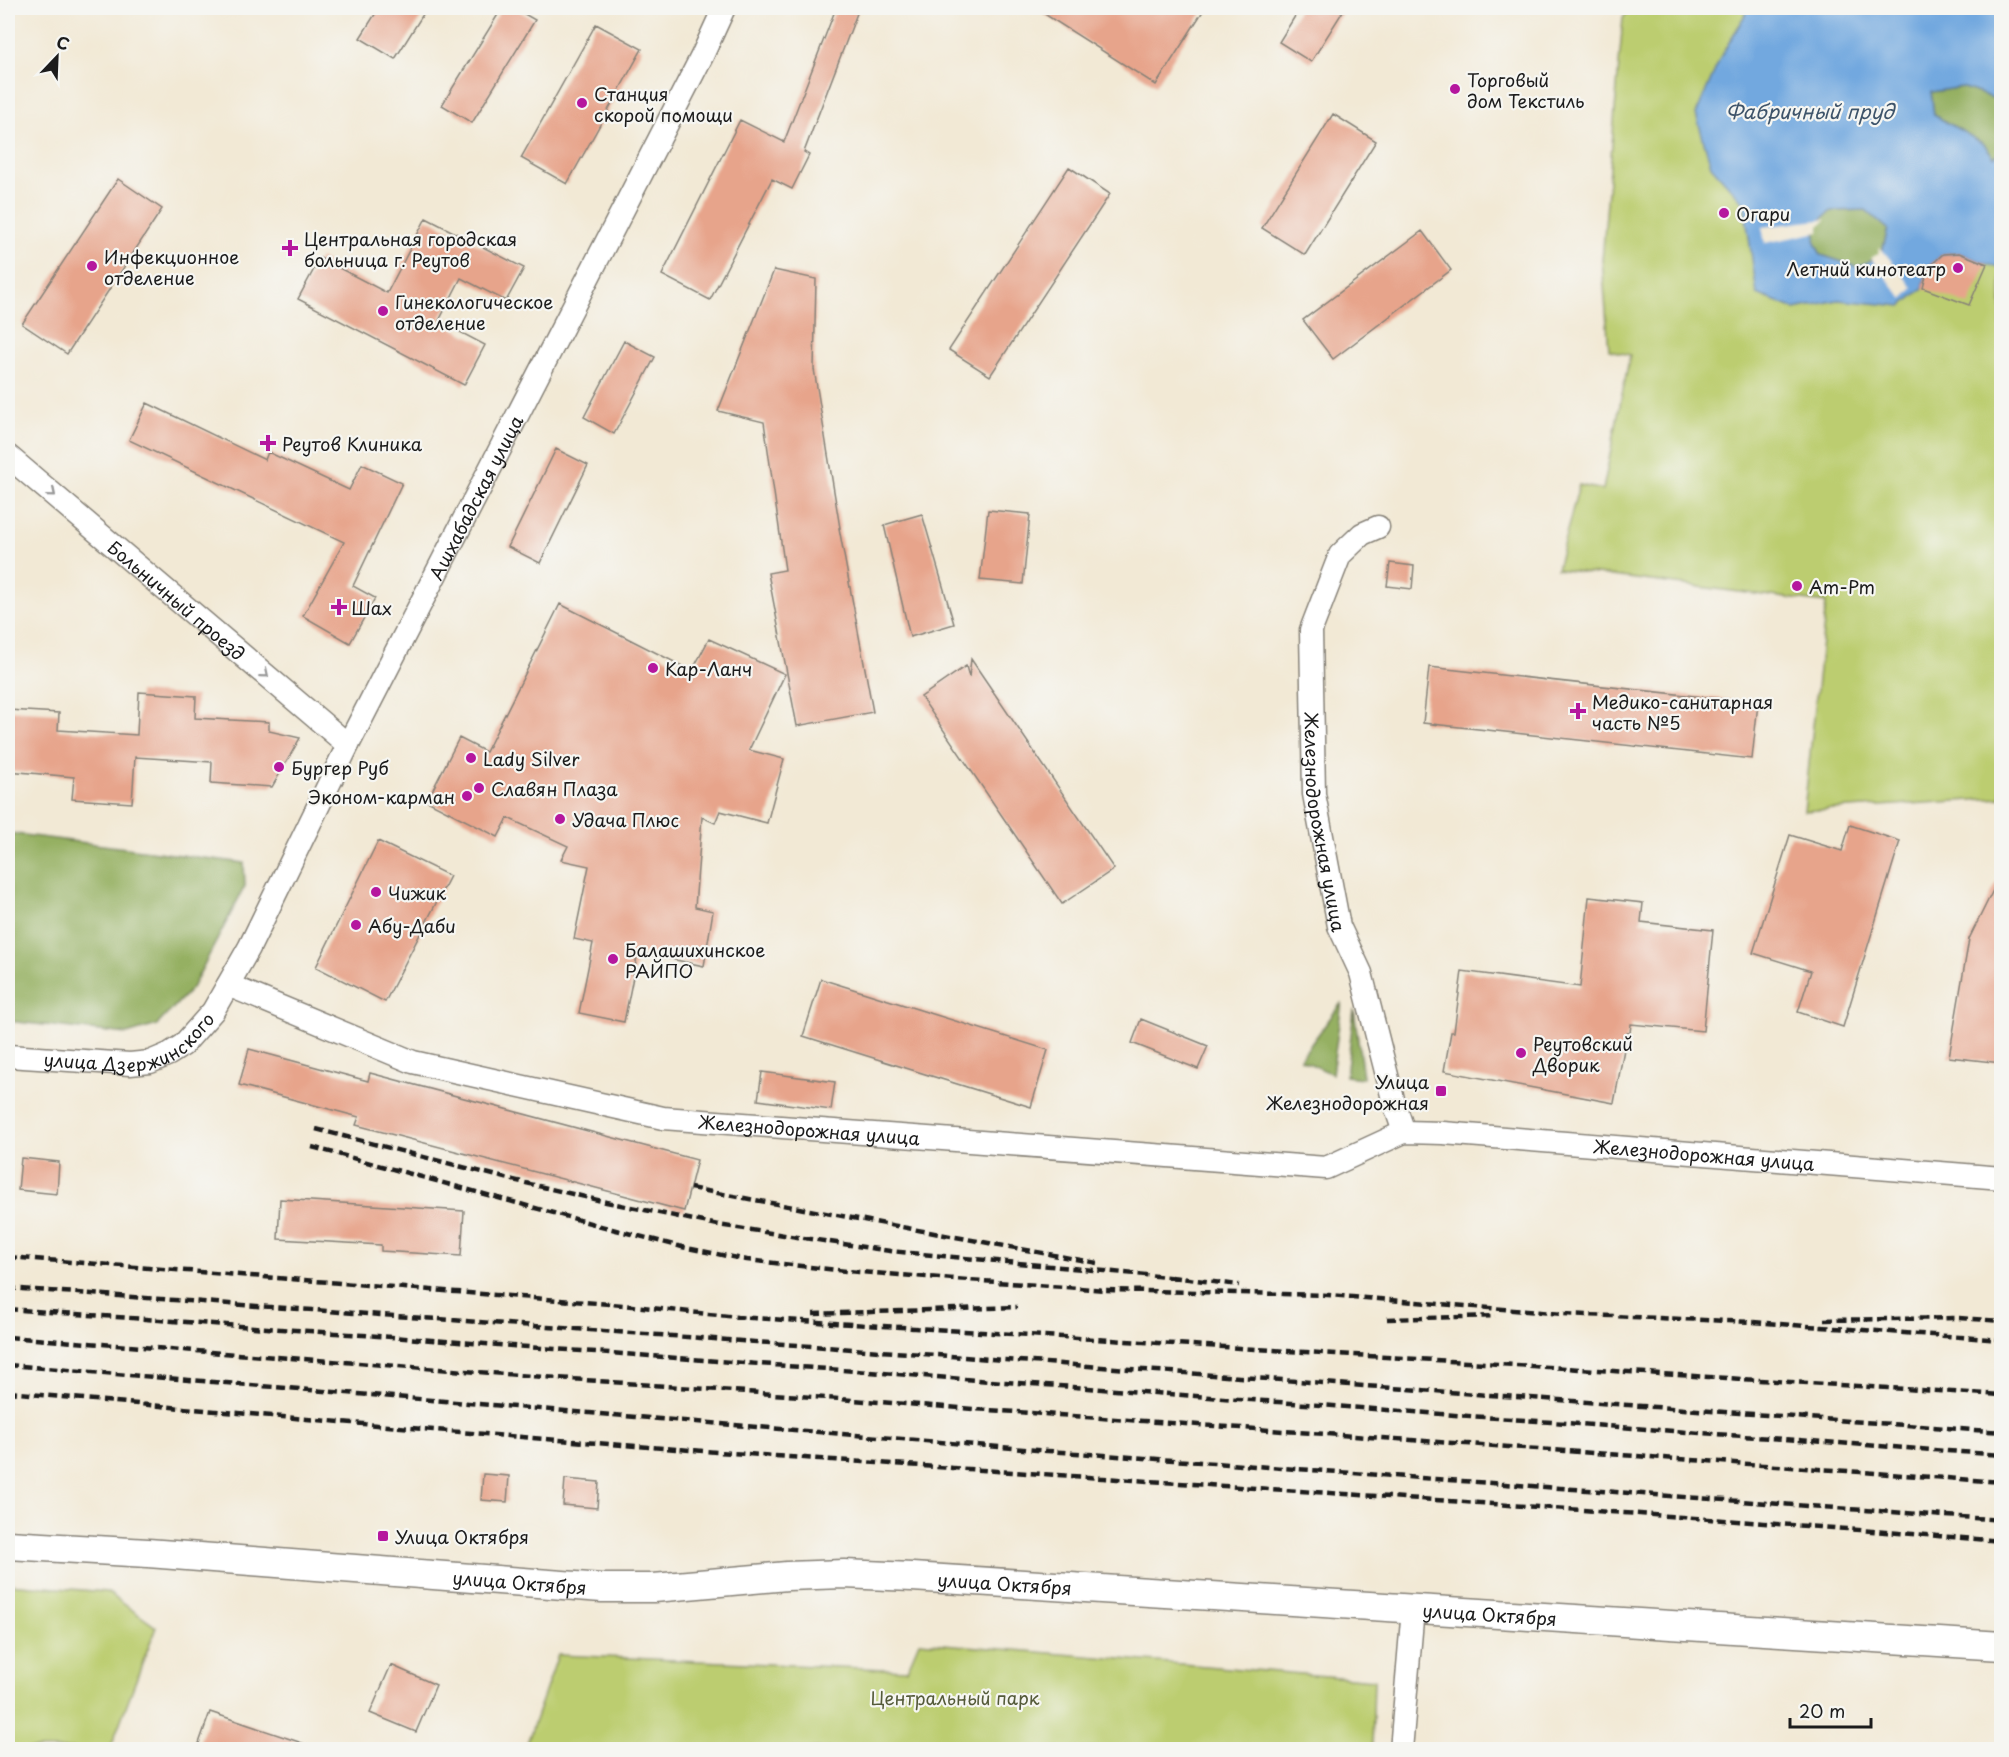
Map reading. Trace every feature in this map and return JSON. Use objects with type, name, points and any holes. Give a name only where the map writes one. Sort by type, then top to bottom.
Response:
[{"type":"street","name":"Ашхабадская улица","points":[[228,985],[256,935],[348,745],[696,67],[724,8]]},
{"type":"street","name":"Больничный проезд","points":[[8,456],[348,745]]},
{"type":"street","name":"Железнодорожная улица","points":[[1378,527],[1362,534],[1340,555],[1311,630],[1314,794],[1340,926],[1361,973],[1394,1103],[1404,1132]]},
{"type":"street","name":"Железнодорожная улица","points":[[228,985],[413,1062],[663,1118],[1326,1168],[1404,1132],[1443,1133],[2001,1178]]},
{"type":"street","name":"улица Дзержинского","points":[[8,1056],[130,1064],[150,1062],[183,1045],[213,1011],[228,985]]},
{"type":"street","name":"улица Октября","points":[[8,1545],[148,1553],[602,1588],[654,1588],[787,1576],[844,1574],[912,1577],[2001,1646]]},
{"type":"street","points":[[1401,1749],[1413,1608]]},
{"type":"green space","points":[[1630,8],[2001,8],[2001,798],[1804,811],[1826,603],[1557,569],[1579,485],[1603,490],[1630,355],[1609,350],[1602,260],[1623,18]]},
{"type":"green space","points":[[1962,87],[2001,101],[2001,153],[1994,157],[1984,144],[1934,115],[1931,92]]},
{"type":"green space","points":[[1866,210],[1888,229],[1881,256],[1857,267],[1821,255],[1815,243],[1816,225],[1831,211]]},
{"type":"green space","points":[[8,833],[244,863],[245,886],[192,988],[157,1025],[127,1034],[8,1021]]},
{"type":"green space","points":[[1342,1002],[1332,1074],[1300,1059]]},
{"type":"green space","points":[[1354,1010],[1363,1078],[1346,1076]]},
{"type":"green space","points":[[8,1584],[107,1592],[156,1627],[110,1749],[8,1749]]},
{"type":"green space","name":"Центральный парк","points":[[919,1642],[1374,1680],[1372,1749],[525,1749],[558,1655],[907,1670]]},
{"type":"water","name":"Фабричный пруд","points":[[1749,8],[2001,8],[2001,101],[1962,87],[1931,92],[1934,115],[1984,144],[1994,157],[2001,153],[2001,269],[1959,253],[1943,254],[1928,268],[1923,288],[1902,306],[1838,300],[1795,309],[1757,294],[1744,203],[1711,166],[1696,114],[1721,56]],"holes":[[[1866,210],[1888,229],[1881,256],[1857,267],[1821,255],[1815,243],[1816,225],[1831,211]]]},
{"type":"pier","points":[[1827,219],[1819,226],[1819,232],[1765,243],[1762,227]]},
{"type":"pier","points":[[1880,247],[1913,288],[1903,299],[1871,258],[1878,254]]},
{"type":"building","points":[[379,8],[427,8],[395,59],[360,38]]},
{"type":"building","points":[[502,8],[514,8],[535,20],[472,123],[442,105]]},
{"type":"building","points":[[836,8],[859,8],[804,152],[809,155],[792,189],[772,179],[710,300],[662,275],[740,120],[784,142]]},
{"type":"building","points":[[1035,8],[1205,8],[1156,85]]},
{"type":"building","points":[[1300,8],[1345,8],[1311,62],[1279,42]]},
{"type":"building","name":"Станция скорой помощи","points":[[596,24],[642,49],[567,184],[521,158]]},
{"type":"building","points":[[1333,114],[1376,141],[1305,255],[1262,228]]},
{"type":"building","points":[[1069,167],[1110,194],[990,376],[949,350]]},
{"type":"building","name":"Инфекционное отделение","points":[[118,179],[162,209],[67,354],[22,324]]},
{"type":"building","name":"Гинекологическое отделение","points":[[426,218],[524,268],[506,301],[461,278],[439,321],[485,345],[464,385],[298,299],[320,258],[387,293]]},
{"type":"building","points":[[1422,231],[1451,270],[1333,359],[1303,320]]},
{"type":"building","points":[[1959,253],[1987,264],[1969,305],[1923,288],[1928,268],[1943,254]]},
{"type":"building","points":[[774,270],[816,279],[814,369],[839,528],[873,712],[797,726],[768,573],[785,570],[764,422],[718,411]]},
{"type":"building","points":[[624,341],[655,357],[614,434],[584,417]]},
{"type":"building","points":[[147,403],[265,460],[268,452],[349,490],[362,464],[402,483],[353,586],[375,598],[350,643],[303,616],[344,542],[129,440]]},
{"type":"building","points":[[556,449],[588,465],[540,563],[508,547]]},
{"type":"building","points":[[988,510],[1030,514],[1023,584],[980,580]]},
{"type":"building","points":[[922,514],[954,624],[910,637],[884,525]]},
{"type":"building","points":[[1390,563],[1414,566],[1412,589],[1387,586]]},
{"type":"building","points":[[560,604],[692,671],[709,639],[785,674],[749,750],[784,759],[767,823],[720,811],[715,823],[702,817],[695,907],[713,911],[704,966],[638,952],[624,1022],[579,1013],[593,943],[574,939],[589,866],[561,860],[568,846],[508,818],[498,837],[427,801],[459,738],[486,752]]},
{"type":"building","points":[[971,659],[1114,869],[1062,904],[921,697],[966,666],[969,677]]},
{"type":"building","points":[[1429,667],[1758,703],[1752,759],[1423,723]]},
{"type":"building","points":[[139,692],[196,696],[195,718],[269,722],[269,731],[300,738],[272,787],[211,783],[212,762],[135,757],[132,803],[72,799],[74,777],[8,771],[8,710],[59,713],[58,730],[137,735]]},
{"type":"building","points":[[1850,825],[1900,841],[1843,1027],[1798,1012],[1811,971],[1753,953],[1790,835],[1842,851]]},
{"type":"building","points":[[378,841],[450,876],[385,1002],[316,967]]},
{"type":"building","points":[[2001,874],[2001,1063],[1949,1057],[1969,939]]},
{"type":"building","points":[[1589,897],[1643,903],[1641,922],[1713,930],[1703,1031],[1631,1024],[1630,1033],[1627,1033],[1614,1103],[1444,1071],[1451,1032],[1454,1032],[1462,971],[1580,987]]},
{"type":"building","points":[[821,979],[1048,1050],[1031,1107],[803,1036]]},
{"type":"building","points":[[1141,1019],[1208,1046],[1198,1069],[1132,1043]]},
{"type":"building","points":[[249,1049],[368,1081],[370,1073],[697,1160],[684,1211],[356,1125],[359,1117],[239,1085]]},
{"type":"building","points":[[762,1072],[835,1082],[831,1110],[758,1100]]},
{"type":"building","points":[[21,1158],[59,1162],[57,1194],[18,1190]]},
{"type":"building","points":[[280,1199],[464,1211],[461,1256],[381,1251],[381,1245],[278,1239]]},
{"type":"building","points":[[483,1474],[509,1476],[507,1502],[481,1500]]},
{"type":"building","points":[[565,1479],[599,1482],[597,1508],[563,1505]]},
{"type":"building","points":[[391,1665],[436,1685],[416,1732],[370,1713]]},
{"type":"building","points":[[210,1712],[311,1746],[310,1749],[197,1749]]},
{"type":"railway","points":[[316,1129],[509,1179],[718,1225],[890,1251],[1178,1278]]},
{"type":"railway","points":[[312,1147],[612,1229],[682,1247],[747,1260],[846,1271],[1105,1290],[1328,1295],[1564,1314],[1752,1322],[2002,1340]]},
{"type":"railway","points":[[690,1188],[1097,1263]]},
{"type":"railway","points":[[8,1257],[623,1305],[737,1317],[2002,1395]]},
{"type":"railway","points":[[1171,1277],[1239,1285]]},
{"type":"railway","points":[[8,1288],[2002,1432]]},
{"type":"railway","points":[[813,1314],[1017,1307]]},
{"type":"railway","points":[[8,1309],[2002,1455]]},
{"type":"railway","points":[[1387,1319],[1495,1316]]},
{"type":"railway","points":[[1824,1320],[1959,1318],[2002,1321]]},
{"type":"railway","points":[[8,1337],[2002,1482]]},
{"type":"railway","points":[[8,1365],[1048,1451],[2002,1520]]},
{"type":"railway","points":[[8,1392],[629,1445],[2002,1541]]},
{"type":"place","name":"Торговый дом Текстиль","points":[[1455,89]]},
{"type":"place","name":"Станция скорой помощи","points":[[582,103]]},
{"type":"place","name":"Огари","points":[[1724,213]]},
{"type":"place","name":"Центральная городская больница г. Реутов","points":[[290,248]]},
{"type":"place","name":"Инфекционное отделение","points":[[92,266]]},
{"type":"place","name":"Летний кинотеатр","points":[[1958,268]]},
{"type":"place","name":"Гинекологическое отделение","points":[[383,311]]},
{"type":"place","name":"Реутов Клиника","points":[[268,443]]},
{"type":"place","name":"Am-Pm","points":[[1797,586]]},
{"type":"place","name":"Шах","points":[[339,607]]},
{"type":"place","name":"Кар-Ланч","points":[[653,668]]},
{"type":"place","name":"Медико-санитарная часть №5","points":[[1578,711]]},
{"type":"place","name":"Lady Silver","points":[[471,758]]},
{"type":"place","name":"Бургер Руб","points":[[279,767]]},
{"type":"place","name":"Славян Плаза","points":[[479,788]]},
{"type":"place","name":"Эконом-карман","points":[[467,796]]},
{"type":"place","name":"Удача Плюс","points":[[560,819]]},
{"type":"place","name":"Чижик","points":[[376,892]]},
{"type":"place","name":"Абу-Даби","points":[[356,925]]},
{"type":"place","name":"Балашихинское РАЙПО","points":[[613,959]]},
{"type":"place","name":"Реутовский Дворик","points":[[1521,1053]]},
{"type":"place","name":"Улица Железнодорожная","points":[[1441,1091]]},
{"type":"place","name":"Улица Октября","points":[[383,1536]]}]
